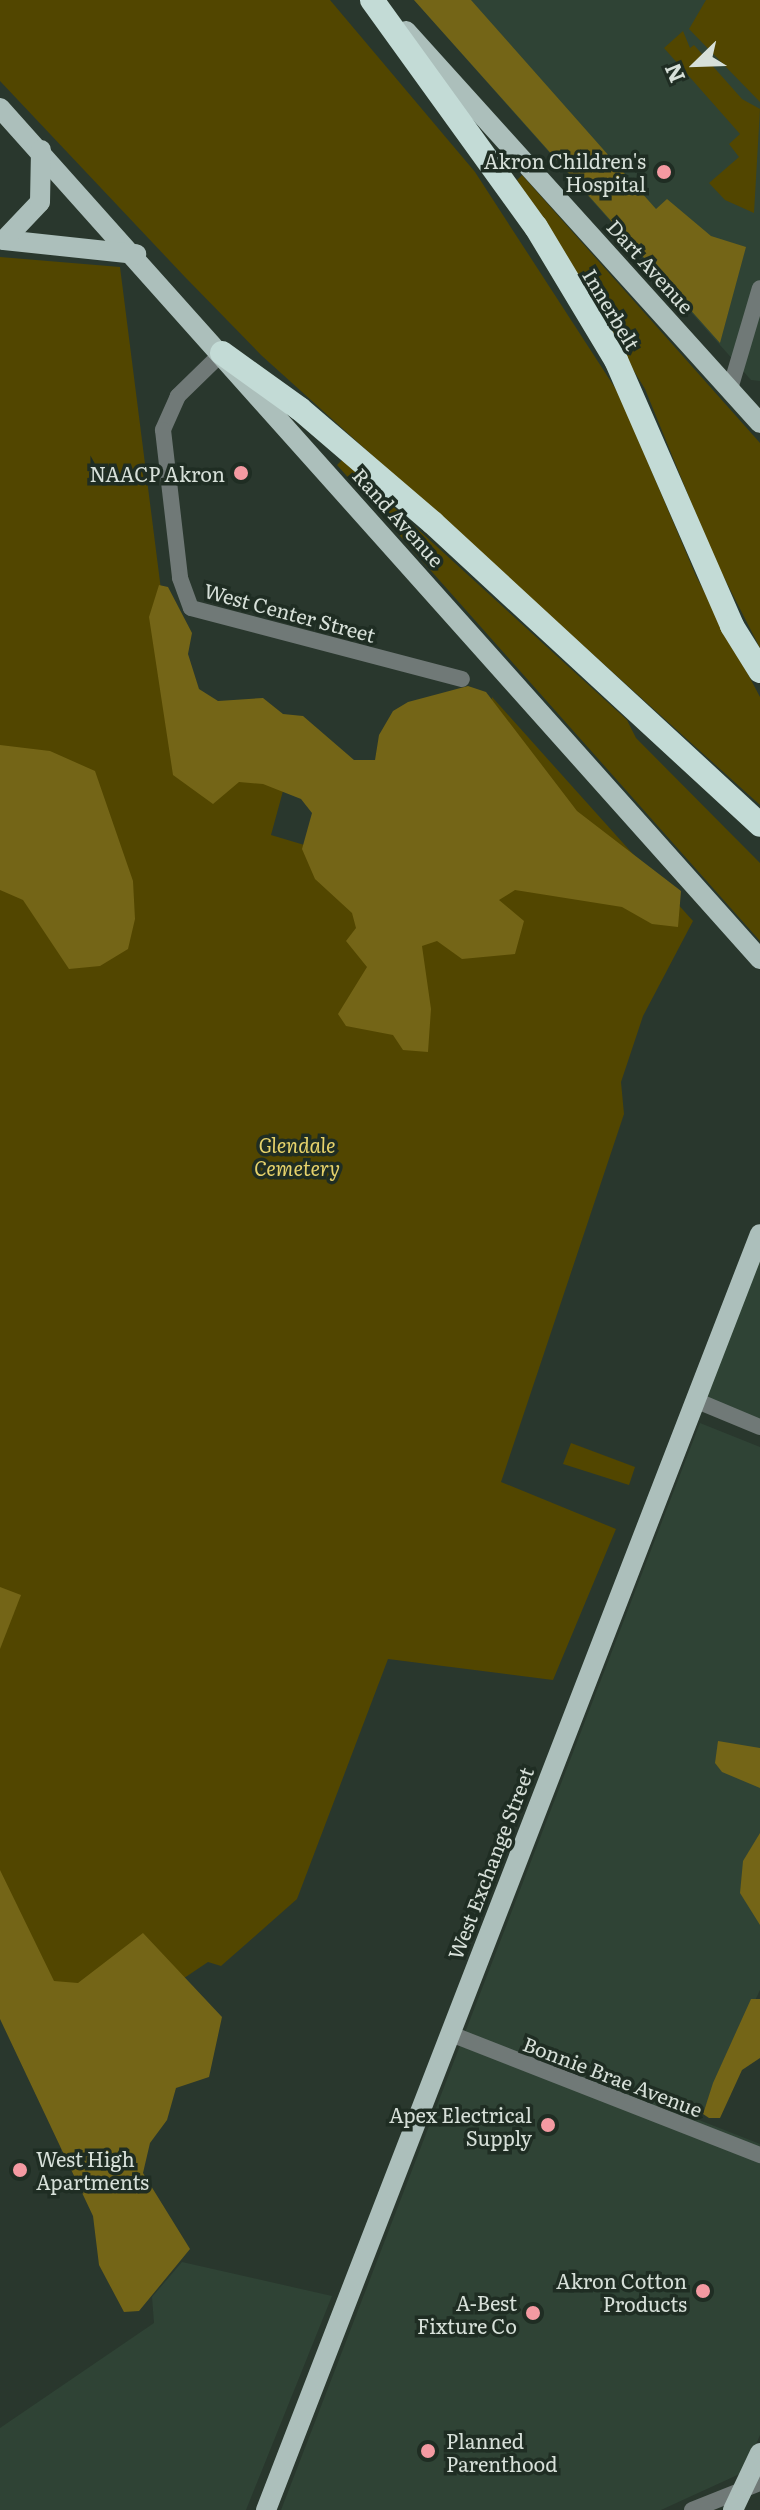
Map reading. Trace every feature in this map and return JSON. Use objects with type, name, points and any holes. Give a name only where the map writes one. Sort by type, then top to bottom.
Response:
[{"type":"highway","name":"Innerbelt","points":[[375,0],[536,227],[616,360],[732,626],[760,671]]},
{"type":"highway","points":[[222,353],[300,409],[433,523],[760,825]]},
{"type":"main road","name":"Dart Avenue","points":[[375,0],[760,423]]},
{"type":"main road","name":"Rand Avenue","points":[[0,108],[136,254],[760,959]]},
{"type":"main road","points":[[2,240],[40,202],[41,150]]},
{"type":"main road","points":[[2,240],[136,254]]},
{"type":"main road","name":"West Exchange Street","points":[[266,2510],[760,1234]]},
{"type":"main road","points":[[733,2510],[752,2486],[760,2453]]},
{"type":"street","points":[[730,389],[760,288]]},
{"type":"street","name":"West Center Street","points":[[222,353],[178,396],[163,430],[180,578],[191,608],[462,679]]},
{"type":"street","points":[[695,1400],[760,1427]]},
{"type":"street","name":"Bonnie Brae Avenue","points":[[451,2034],[760,2155]]},
{"type":"street","points":[[692,2510],[752,2486]]},
{"type":"shaded area","name":"Akron Children's Hospital","points":[[414,0],[760,0],[760,381],[751,380]]},
{"type":"shaded area","points":[[414,0],[471,0],[656,209],[667,199],[711,236],[746,247],[720,343]]},
{"type":"shaded area","points":[[159,585],[168,587],[192,633],[188,654],[199,689],[218,701],[263,698],[283,714],[303,716],[354,760],[375,760],[379,735],[393,711],[408,702],[468,686],[486,692],[577,811],[681,891],[678,927],[652,924],[622,907],[515,890],[499,900],[524,921],[515,954],[462,959],[437,941],[422,946],[431,1009],[428,1052],[403,1050],[393,1035],[346,1026],[338,1014],[367,967],[346,941],[356,928],[352,913],[315,879],[302,849],[312,813],[301,799],[263,784],[239,782],[213,804],[173,775],[149,617]]},
{"type":"shaded area","points":[[0,745],[50,751],[95,771],[133,881],[135,919],[128,949],[100,966],[69,969],[23,900],[0,890]]},
{"type":"shaded area","points":[[760,1234],[760,1427],[695,1400]]},
{"type":"shaded area","points":[[700,1423],[760,1447],[760,1990],[699,2120],[760,2144],[760,2435],[744,2472],[661,2510],[281,2510]]},
{"type":"shaded area","points":[[0,1587],[21,1595],[0,1649]]},
{"type":"shaded area","points":[[718,1741],[760,1748],[760,1788],[722,1772],[715,1763]]},
{"type":"shaded area","points":[[760,1833],[760,1925],[740,1893],[743,1861]]},
{"type":"shaded area","points":[[0,1870],[54,1981],[78,1983],[143,1933],[222,2017],[209,2077],[176,2088],[167,2120],[150,2143],[143,2173],[190,2249],[139,2311],[124,2312],[99,2265],[93,2216],[0,2019]]},
{"type":"shaded area","points":[[751,1999],[760,1999],[760,2058],[742,2070],[720,2118],[709,2118],[703,2114],[713,2083]]},
{"type":"shaded area","points":[[182,2262],[332,2296],[246,2510],[0,2510],[0,2428],[154,2323],[152,2297]]},
{"type":"green space","points":[[0,0],[330,0],[475,172],[619,394],[696,576],[760,697],[760,805],[261,355],[185,277],[0,81]]},
{"type":"green space","points":[[706,0],[760,0],[760,102],[689,29]]},
{"type":"green space","points":[[683,31],[690,48],[694,45],[742,99],[760,109],[754,213],[725,200],[709,183],[739,157],[729,144],[740,134],[664,48]]},
{"type":"green space","points":[[522,175],[760,443],[760,648],[713,556],[645,389],[517,180]]},
{"type":"green space","name":"Glendale Cemetery","points":[[0,257],[120,267],[181,747],[286,780],[271,835],[458,891],[492,697],[693,921],[643,1016],[621,1082],[624,1114],[501,1482],[616,1529],[553,1680],[388,1659],[297,1899],[221,1966],[208,1962],[46,2071],[0,2000]]},
{"type":"green space","points":[[342,460],[627,720],[636,738],[760,863],[760,941],[337,465]]},
{"type":"green space","points":[[571,1443],[635,1467],[629,1485],[563,1464]]},
{"type":"place","name":"Akron Children's Hospital","points":[[664,172]]},
{"type":"place","name":"NAACP Akron","points":[[241,473]]},
{"type":"place","name":"Apex Electrical Supply","points":[[548,2125]]},
{"type":"place","name":"West High Apartments","points":[[20,2170]]},
{"type":"place","name":"Akron Cotton Products","points":[[703,2291]]},
{"type":"place","name":"A-Best Fixture Co","points":[[533,2313]]},
{"type":"place","name":"Planned Parenthood","points":[[428,2451]]}]
